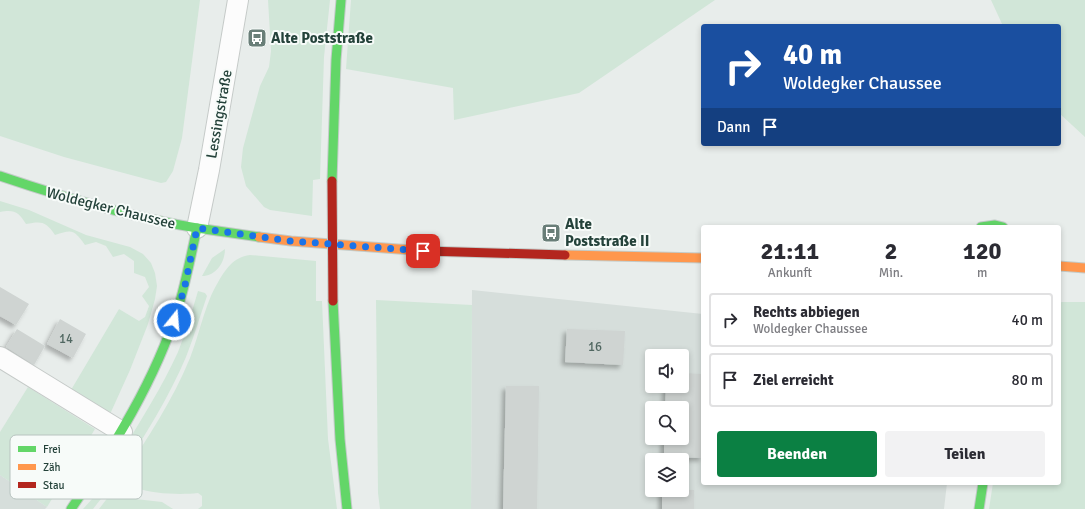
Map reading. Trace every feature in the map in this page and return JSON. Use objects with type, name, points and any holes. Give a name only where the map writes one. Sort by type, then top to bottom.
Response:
[{"type":"main road","points":[[341,0],[336,60],[332,181],[333,301],[340,439],[347,509]]},
{"type":"main road","name":"Woldegker Chaussee","points":[[0,176],[47,192],[116,212],[162,223],[291,241],[409,251],[701,258]]},
{"type":"main road","points":[[120,435],[145,389],[174,320],[184,290],[197,228]]},
{"type":"main road","points":[[1061,266],[1085,268]]},
{"type":"main road","points":[[979,509],[983,485]]},
{"type":"main road","points":[[71,509],[78,499]]},
{"type":"street","name":"Lessingstraße","points":[[197,228],[209,170],[238,0]]},
{"type":"street","points":[[0,357],[122,432]]},
{"type":"shaded area","points":[[472,290],[701,314],[701,485],[947,485],[944,509],[471,509]]},
{"type":"shaded area","points":[[0,475],[10,482],[10,499],[35,499],[47,507],[45,509],[0,509]]},
{"type":"green space","points":[[0,0],[200,0],[182,138],[173,171],[166,182],[161,183],[64,157],[0,136]]},
{"type":"green space","points":[[268,0],[330,0],[324,57],[320,179],[313,180],[312,216],[270,210],[264,207],[246,186],[241,167],[243,148],[260,86],[269,67],[271,51]]},
{"type":"green space","points":[[351,0],[715,0],[579,93],[454,120],[453,88],[346,69]]},
{"type":"green space","points":[[991,0],[1085,0],[1085,137],[1061,115],[1061,24],[1002,24]]},
{"type":"green space","points":[[0,201],[29,210],[86,235],[130,247],[143,254],[151,263],[155,273],[157,286],[155,299],[148,324],[130,370],[111,412],[106,411],[71,390],[119,309],[139,321],[145,317],[149,306],[142,296],[149,287],[145,277],[134,273],[134,261],[124,254],[113,257],[106,246],[96,242],[85,245],[73,232],[55,235],[49,227],[43,223],[36,222],[26,224],[16,212],[0,212]]},
{"type":"green space","points":[[225,249],[225,254],[219,267],[212,274],[202,276],[212,258]]},
{"type":"green space","points":[[250,255],[316,261],[316,301],[322,301],[328,439],[337,509],[198,509],[202,506],[202,496],[198,493],[159,493],[142,489],[142,446],[168,404],[183,374],[190,358],[209,301],[217,284],[226,269],[234,261]]},
{"type":"green space","points":[[198,291],[205,293],[207,296],[186,357],[172,387],[142,439],[142,435],[132,435],[172,365],[186,329]]},
{"type":"green space","points":[[376,300],[472,305],[471,509],[380,509],[378,493]]},
{"type":"green space","points":[[1061,302],[1085,302],[1085,509],[989,509],[993,485],[1061,485]]},
{"type":"green space","points":[[28,387],[95,429],[91,435],[10,435],[10,482],[0,475],[0,432]]},
{"type":"green space","points":[[35,499],[52,499],[47,507]]},
{"type":"green space","points":[[92,499],[101,499],[93,509],[83,509]]},
{"type":"green space","points":[[107,499],[136,499],[162,502],[173,509],[99,509]]},
{"type":"building","points":[[0,287],[29,304],[16,325],[0,316]]},
{"type":"building","points":[[60,319],[86,334],[73,358],[47,344]]},
{"type":"building","points":[[17,329],[45,346],[34,365],[6,347]]},
{"type":"building","points":[[567,329],[625,331],[623,365],[565,362]]},
{"type":"building","points":[[689,373],[701,374],[701,458],[689,458],[689,453],[664,453],[664,445],[689,445],[689,401],[665,401],[666,393],[689,393]]},
{"type":"building","points":[[506,386],[539,386],[537,509],[503,509]]},
{"type":"building","points":[[689,490],[694,490],[694,509],[662,509],[662,497],[689,497]]},
{"type":"traffic: fast","points":[[332,181],[336,60],[341,0]]},
{"type":"traffic: fast","points":[[0,176],[98,206],[172,224],[197,228]]},
{"type":"traffic: fast","points":[[119,435],[158,361],[169,335],[186,278],[197,228],[259,237]]},
{"type":"traffic: fast","points":[[333,301],[340,439],[347,509]]},
{"type":"traffic: fast","points":[[979,509],[983,485]]},
{"type":"traffic: fast","points":[[71,509],[78,499]]},
{"type":"traffic: slow","points":[[259,237],[291,241],[425,251]]},
{"type":"traffic: slow","points":[[565,255],[701,258]]},
{"type":"traffic: slow","points":[[1061,266],[1085,268]]},
{"type":"traffic: jam","points":[[332,181],[333,301]]},
{"type":"traffic: jam","points":[[425,251],[565,255]]},
{"type":"place","name":"Alte Poststraße","points":[[257,38]]},
{"type":"place","name":"Alte Poststraße II","points":[[551,233]]},
{"type":"route","points":[[174,320],[184,290],[197,228],[291,241],[423,251]]}]
